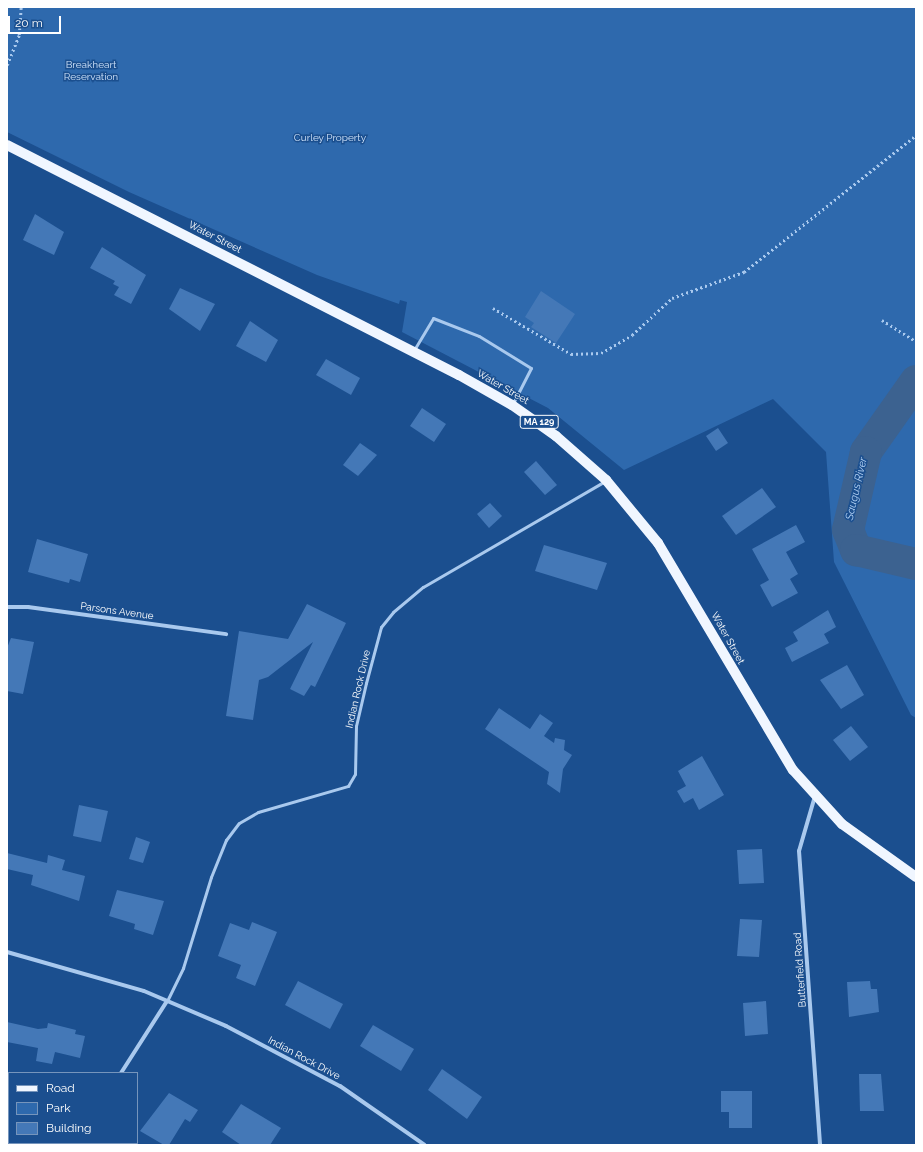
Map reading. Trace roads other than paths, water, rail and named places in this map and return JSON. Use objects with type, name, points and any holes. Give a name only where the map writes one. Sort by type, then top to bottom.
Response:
[{"type":"main road","name":"Water Street","points":[[7,145],[413,352],[512,405],[556,436],[606,480],[658,543],[765,728],[815,796],[842,824],[916,877]]},
{"type":"street","name":"Parsons Avenue","points":[[7,608],[28,607],[226,634]]},
{"type":"street","name":"Butterfield Road","points":[[815,796],[799,851],[820,1145]]},
{"type":"street","name":"Indian Rock Drive","points":[[7,952],[167,1001],[226,1026],[340,1086],[425,1145]]},
{"type":"street","points":[[122,1072],[167,1001]]},
{"type":"lane","points":[[413,352],[433,318],[479,336],[531,368],[512,405]]},
{"type":"lane","name":"Indian Rock Drive","points":[[167,1001],[183,968],[210,877],[226,840],[239,823],[258,812],[348,786],[355,774],[356,726],[366,683],[381,627],[393,612],[423,587],[606,480]]},
{"type":"waterway","name":"Saugus River","points":[[916,381],[866,452],[848,530],[856,550],[916,564]]},
{"type":"waterway","points":[[26,1144],[31,1145]]},
{"type":"park label","name":"Breakheart Reservation","points":[[91,70]]},
{"type":"park label","name":"Curley Property","points":[[330,138]]}]
